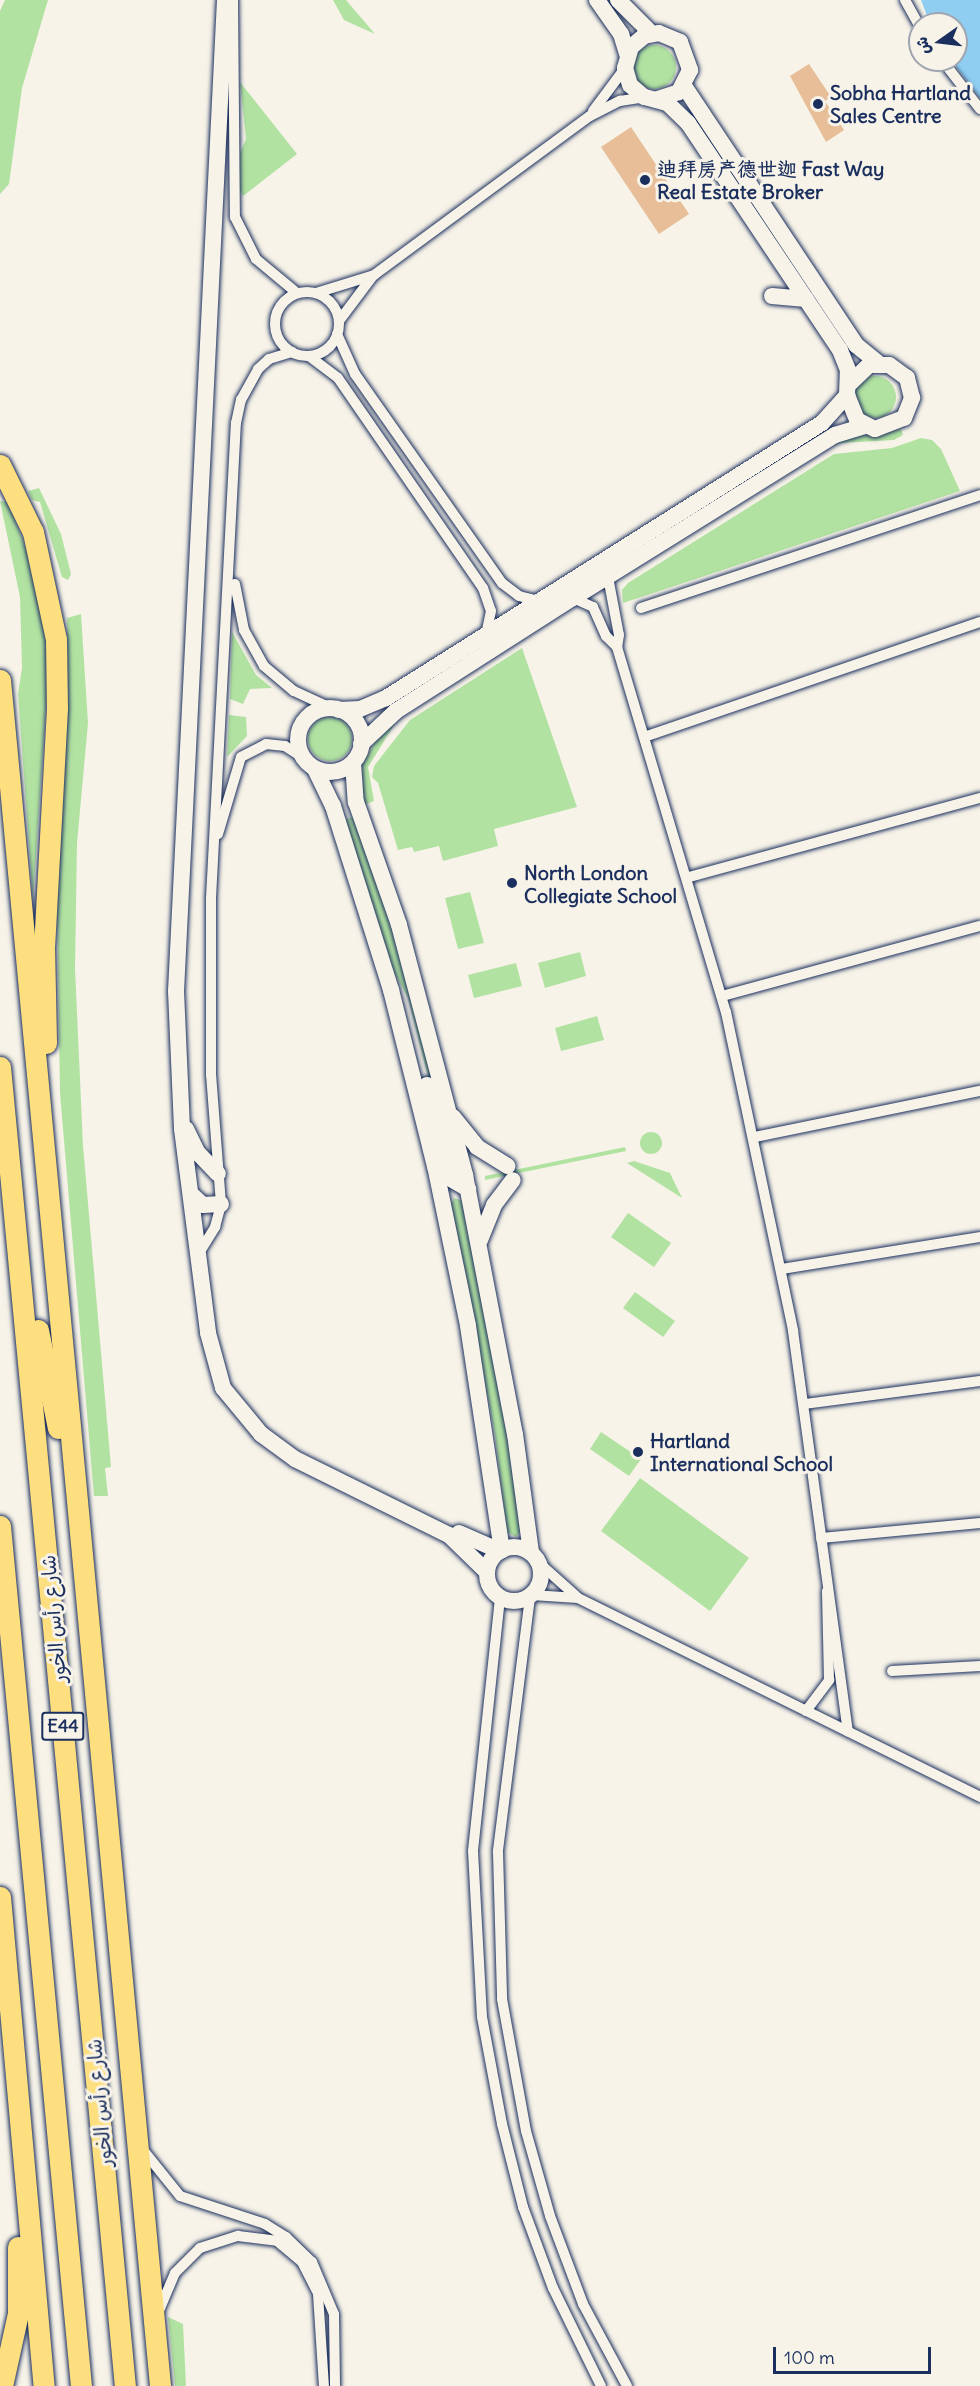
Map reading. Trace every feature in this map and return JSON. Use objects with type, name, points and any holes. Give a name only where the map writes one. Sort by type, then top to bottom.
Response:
[{"type":"highway","points":[[0,465],[24,511],[45,573],[58,662],[44,946],[46,1084],[40,1125]]},
{"type":"highway","points":[[0,680],[160,2386]]},
{"type":"highway","name":"شارع رأس الخور","points":[[0,1067],[125,2386]]},
{"type":"highway","points":[[17,1230],[81,1534]]},
{"type":"highway","name":"E44","points":[[0,1526],[81,2386]]},
{"type":"highway","points":[[0,1897],[44,2386]]},
{"type":"highway","points":[[2,2386],[19,2292],[11,2147],[20,2116]]},
{"type":"street","points":[[225,0],[178,918],[181,1117],[208,1333],[220,1377],[238,1410],[285,1454],[449,1535],[487,1572],[490,1587],[500,1598],[515,1602],[531,1596],[578,1598]]},
{"type":"street","points":[[233,0],[235,217],[256,259],[297,293]]},
{"type":"street","points":[[597,0],[621,33],[630,85],[688,123],[843,356],[851,413],[864,426]]},
{"type":"street","points":[[618,0],[652,34]]},
{"type":"street","points":[[309,356],[329,347],[337,334],[339,321],[374,274],[590,117],[620,100],[651,98],[684,86],[690,70],[685,49],[673,37],[652,34],[637,41],[590,117]]},
{"type":"street","points":[[951,72],[980,109]]},
{"type":"street","points":[[487,1572],[501,1550],[491,1459],[453,1184],[447,1108],[397,918],[356,802],[352,763],[361,744],[396,711],[835,435],[864,426],[885,429],[896,425],[906,416],[912,398],[899,370],[878,363],[856,345],[684,86]]},
{"type":"street","points":[[374,274],[316,293],[297,293],[281,305],[275,324],[281,343],[292,352],[309,356],[338,378],[483,588],[491,611],[486,634]]},
{"type":"street","points":[[316,293],[329,300],[339,321]]},
{"type":"street","points":[[772,296],[806,299]]},
{"type":"street","points":[[337,334],[355,374],[502,583],[519,596],[539,601]]},
{"type":"street","points":[[199,1252],[215,1227],[221,1204],[211,1075],[215,840],[241,399],[263,363],[292,352]]},
{"type":"street","points":[[302,757],[298,741],[302,724],[314,712],[378,703],[822,423],[861,369],[878,363]]},
{"type":"street","points":[[641,608],[949,503],[980,490]]},
{"type":"street","points":[[949,503],[980,495]]},
{"type":"street","points":[[232,562],[242,623],[256,655],[284,684],[335,709],[356,723],[361,744]]},
{"type":"street","points":[[608,578],[619,635],[617,648]]},
{"type":"street","points":[[573,598],[593,608],[606,636],[617,648],[647,736],[722,996],[755,1137],[782,1269],[805,1404],[827,1588],[848,1731]]},
{"type":"street","points":[[647,736],[980,622]]},
{"type":"street","points":[[215,840],[241,757],[266,744],[285,746],[315,769],[333,806],[390,990],[409,1018],[453,1184],[479,1244],[513,1424],[534,1557],[541,1579],[531,1596],[498,1851],[502,1999],[526,2132],[550,2216],[583,2304],[627,2386]]},
{"type":"street","points":[[315,769],[335,772],[352,763]]},
{"type":"street","points":[[689,877],[980,798]]},
{"type":"street","points":[[722,996],[980,926]]},
{"type":"street","points":[[755,1137],[980,1091]]},
{"type":"street","points":[[447,1108],[477,1147],[510,1173],[494,1205],[479,1244]]},
{"type":"street","points":[[181,1117],[197,1152],[218,1174]]},
{"type":"street","points":[[191,1194],[203,1205],[221,1204]]},
{"type":"street","points":[[782,1269],[980,1237]]},
{"type":"street","points":[[220,1377],[253,1417],[298,1452],[501,1550],[520,1547],[578,1598],[980,1797]]},
{"type":"street","points":[[805,1404],[980,1381]]},
{"type":"street","points":[[821,1538],[980,1523]]},
{"type":"street","points":[[806,1711],[829,1680],[827,1588]]},
{"type":"street","points":[[500,1598],[473,1851],[482,2017],[523,2207],[553,2288],[601,2386]]},
{"type":"street","points":[[892,1671],[980,1666]]},
{"type":"street","points":[[138,2143],[180,2196],[265,2224],[291,2241],[312,2262],[334,2314],[335,2386]]},
{"type":"street","points":[[154,2325],[170,2281],[193,2254],[226,2238],[270,2238],[297,2256],[318,2294],[324,2386]]},
{"type":"green space","points":[[5,0],[48,0],[22,88],[9,184],[0,194],[0,11]]},
{"type":"green space","points":[[333,0],[346,0],[375,34],[344,20]]},
{"type":"green space","points":[[654,45],[669,52],[676,67],[669,82],[654,89],[639,82],[632,67],[639,52]]},
{"type":"green space","points":[[240,82],[297,154],[243,196],[238,188],[240,153],[246,139]]},
{"type":"green space","points":[[875,376],[890,382],[896,397],[890,412],[875,418],[860,412],[854,397],[860,382]]},
{"type":"green space","points":[[901,429],[903,435],[894,440],[840,443],[822,449],[836,439]]},
{"type":"green space","points":[[921,438],[932,440],[941,449],[960,491],[623,603],[622,590],[628,583],[834,454],[892,448]]},
{"type":"green space","points":[[39,488],[61,534],[71,574],[68,580],[62,577],[40,502],[32,500],[28,491]]},
{"type":"green space","points":[[0,501],[8,502],[34,570],[49,659],[33,899],[18,694],[22,668],[20,597]]},
{"type":"green space","points":[[81,614],[88,723],[77,843],[75,969],[83,1146],[111,1467],[105,1468],[108,1496],[94,1496],[60,1093],[57,909],[68,713],[67,618]]},
{"type":"green space","points":[[232,632],[256,675],[272,688],[250,689],[243,704],[230,699]]},
{"type":"green space","points":[[522,648],[577,807],[494,829],[498,846],[443,861],[439,846],[414,852],[412,847],[398,850],[378,783],[372,777],[374,766],[410,720]]},
{"type":"green space","points":[[401,714],[368,767],[374,801],[363,805],[362,765],[375,742]]},
{"type":"green space","points":[[229,715],[246,717],[247,736],[227,757]]},
{"type":"green space","points":[[330,717],[346,723],[352,739],[346,755],[330,761],[314,755],[308,739],[314,723]]},
{"type":"green space","points":[[355,816],[412,986],[449,1159],[408,998],[389,963],[344,820]]},
{"type":"green space","points":[[470,892],[484,943],[458,949],[445,898]]},
{"type":"green space","points":[[580,952],[586,976],[545,988],[538,963]]},
{"type":"green space","points":[[516,963],[522,986],[474,998],[468,975]]},
{"type":"green space","points":[[597,1016],[604,1040],[561,1051],[555,1028]]},
{"type":"green space","points":[[651,1132],[659,1135],[662,1143],[659,1151],[651,1154],[643,1151],[640,1143],[643,1135]]},
{"type":"green space","points":[[625,1147],[626,1151],[485,1180],[485,1176]]},
{"type":"green space","points":[[634,1161],[670,1173],[682,1198],[627,1163]]},
{"type":"green space","points":[[454,1198],[463,1201],[499,1378],[521,1531],[516,1537],[507,1532],[495,1435],[451,1204]]},
{"type":"green space","points":[[628,1213],[671,1243],[654,1267],[611,1237]]},
{"type":"green space","points":[[635,1292],[675,1321],[663,1337],[623,1308]]},
{"type":"green space","points":[[601,1432],[641,1459],[629,1476],[590,1449]]},
{"type":"green space","points":[[640,1478],[749,1558],[710,1611],[601,1531]]},
{"type":"green space","points":[[168,2317],[183,2324],[186,2386],[175,2386]]},
{"type":"water","points":[[921,0],[980,0],[980,98],[960,72],[968,72],[968,12],[926,12]]},
{"type":"building","name":"Sobha Hartland Sales Centre","points":[[809,64],[831,97],[825,101],[844,130],[826,142],[790,76]]},
{"type":"building","name":"迪拜房产德世迦 Fast Way Real Estate Broker","points":[[631,127],[689,214],[659,234],[601,147]]},
{"type":"place","name":"Sobha Hartland Sales Centre","points":[[818,104]]},
{"type":"place","name":"迪拜房产德世迦 Fast Way Real Estate Broker","points":[[645,180]]},
{"type":"place","name":"North London Collegiate School","points":[[512,883]]},
{"type":"place","name":"Hartland International School","points":[[638,1452]]}]
